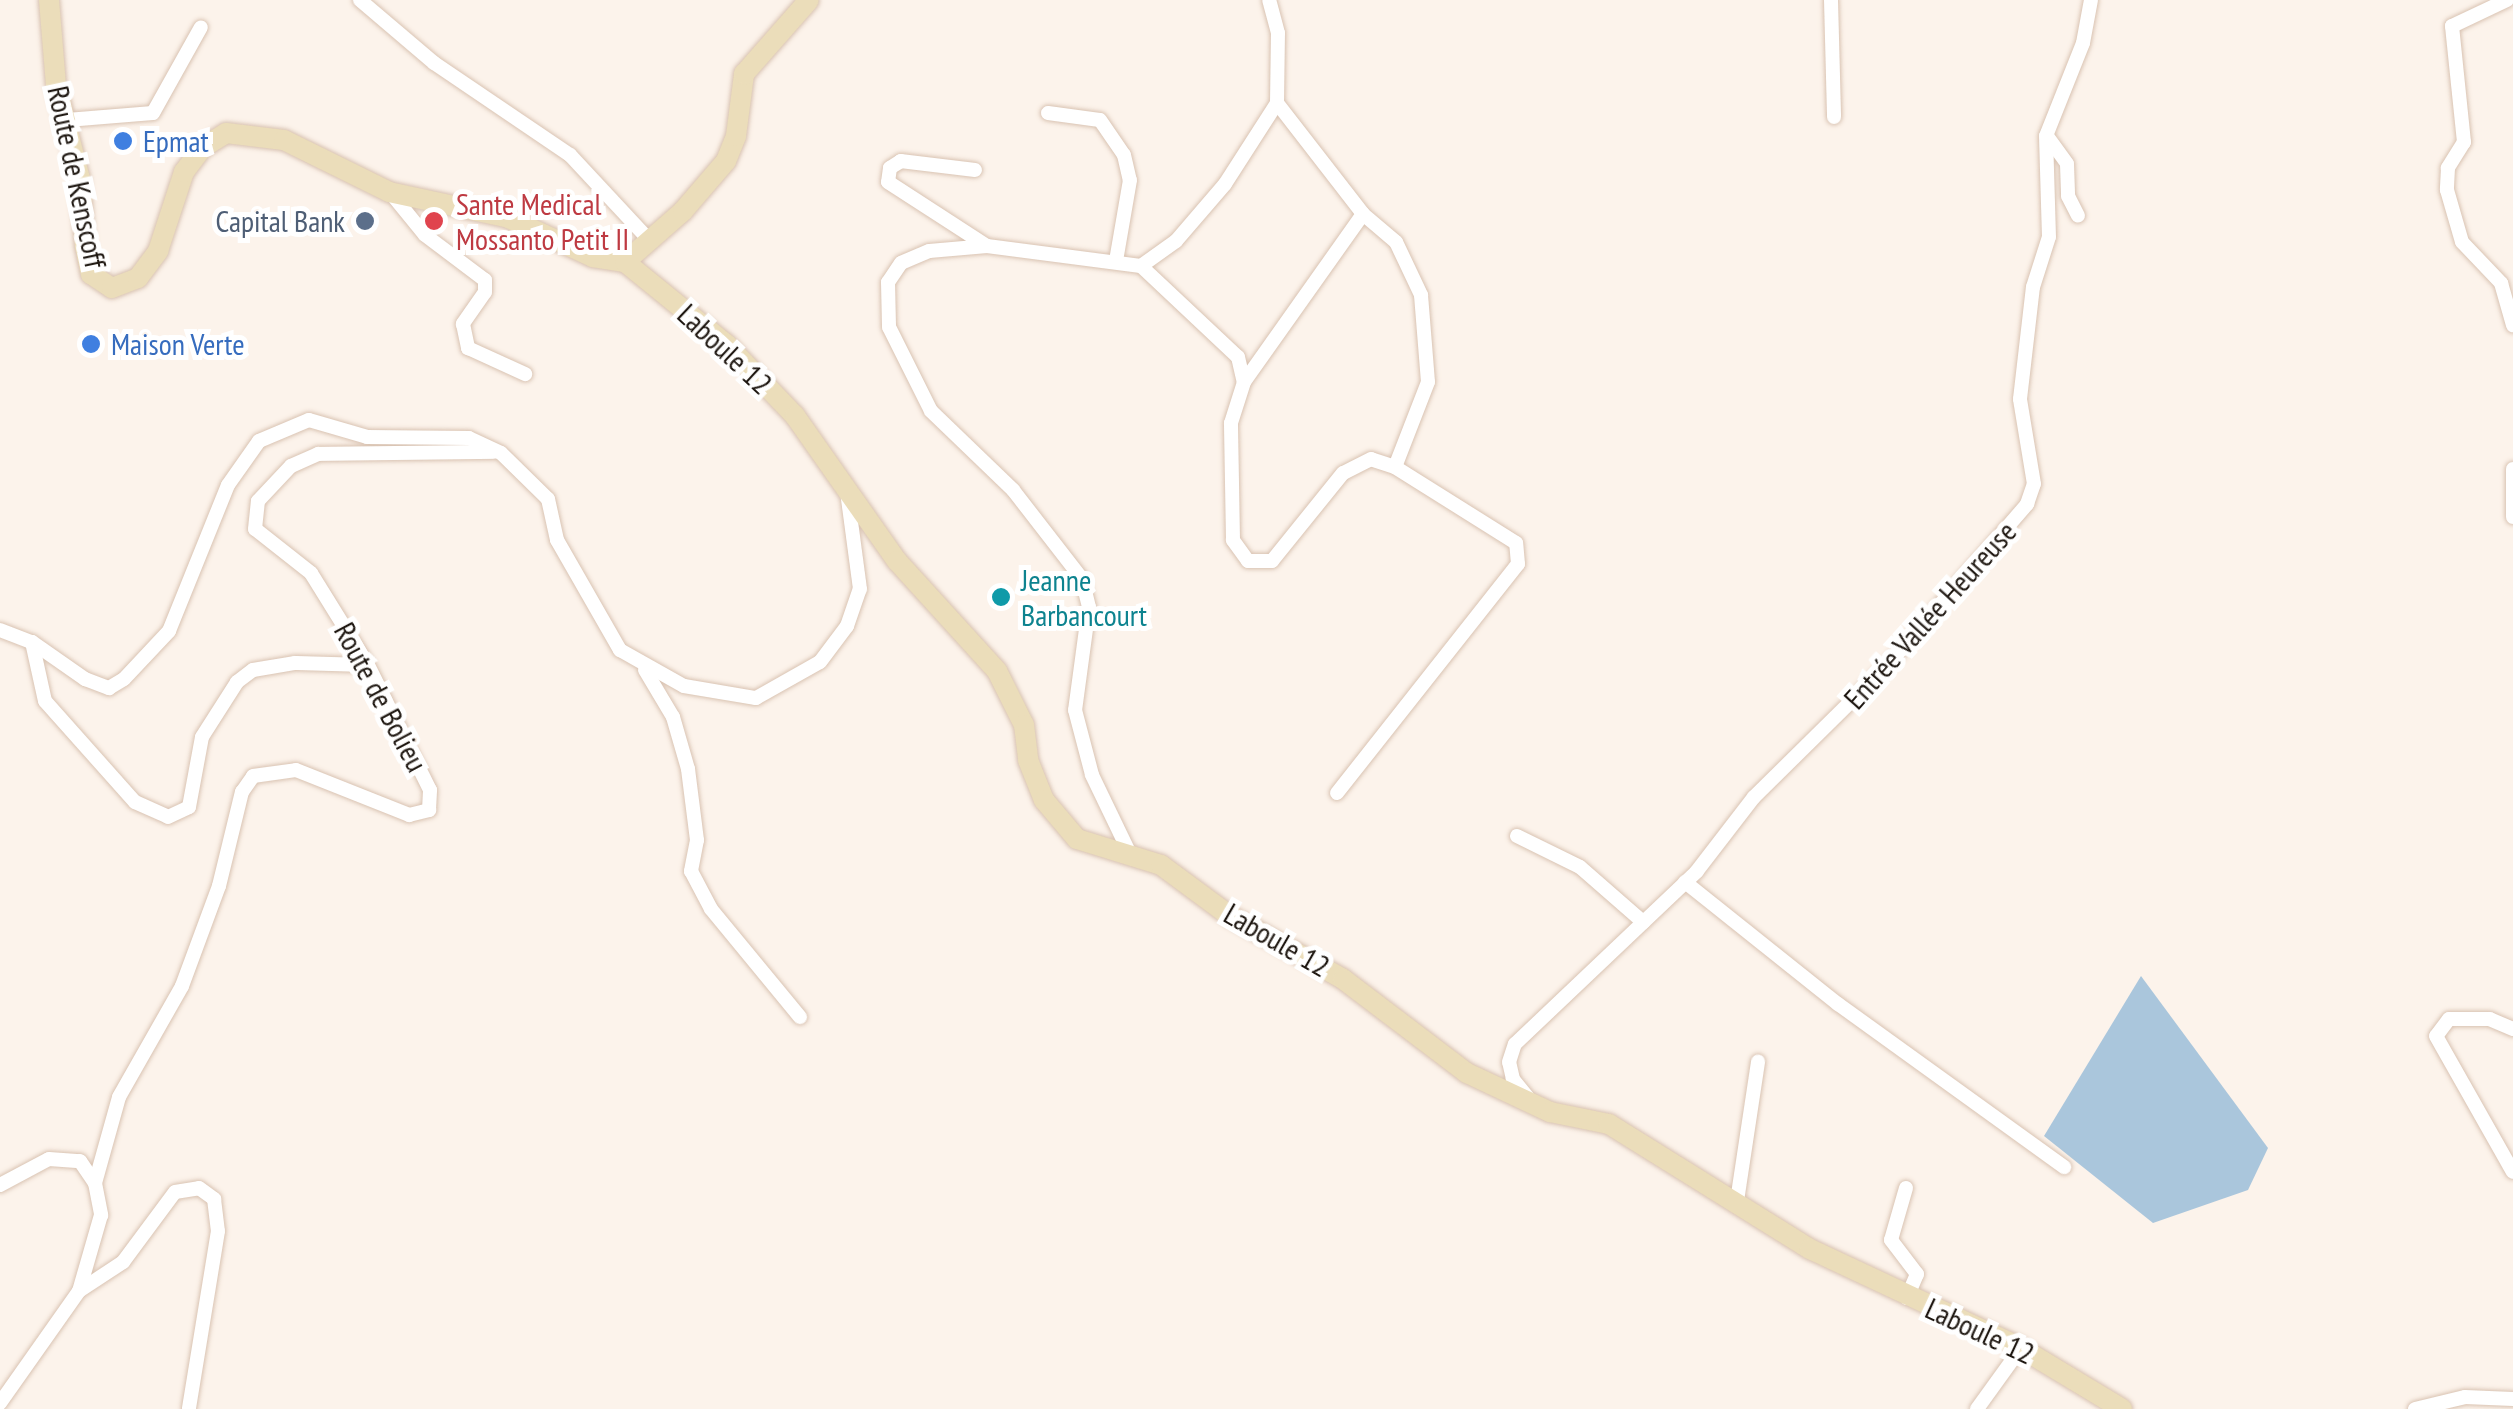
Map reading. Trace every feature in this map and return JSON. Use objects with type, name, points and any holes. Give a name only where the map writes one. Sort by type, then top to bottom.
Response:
[{"type":"street","name":"Route de Kenscoff","points":[[49,0],[56,85],[66,120],[91,274],[112,288],[138,278],[158,251],[184,172],[202,148],[226,133],[284,140],[389,192],[506,217],[592,258],[625,262]]},
{"type":"street","points":[[360,0],[434,63],[570,155],[651,242]]},
{"type":"street","points":[[625,262],[651,242],[726,162],[736,136],[744,74],[808,0]]},
{"type":"street","points":[[1141,266],[1176,240],[1224,184],[1277,103],[1278,33],[1270,0]]},
{"type":"street","points":[[1831,0],[1834,117]]},
{"type":"street","name":"Entrée Vallée Heureuse","points":[[1533,1103],[1513,1079],[1509,1062],[1515,1044],[1685,882],[1754,797],[1886,668],[2028,504],[2034,484],[2020,399],[2033,287],[2049,237],[2046,136],[2084,43],[2091,0]]},
{"type":"street","points":[[2500,2],[2452,26],[2464,142],[2448,168],[2447,190],[2462,242],[2501,283],[2513,326]]},
{"type":"street","points":[[66,120],[153,113],[202,27]]},
{"type":"street","points":[[1277,103],[1363,214],[1396,242],[1421,295],[1428,382],[1395,467]]},
{"type":"street","points":[[1048,113],[1100,120],[1124,154],[1130,180],[1116,261]]},
{"type":"street","points":[[2046,136],[2067,164],[2068,196],[2078,216]]},
{"type":"street","points":[[975,170],[901,161],[890,168],[888,182],[987,246]]},
{"type":"street","points":[[389,192],[424,235],[484,280],[485,292],[463,324],[468,348],[524,374]]},
{"type":"street","points":[[1337,793],[1516,572],[1516,542],[1395,467],[1371,460],[1343,473],[1272,562],[1248,562],[1233,540],[1230,423],[1244,382],[1363,214]]},
{"type":"street","points":[[1132,858],[1092,775],[1074,710],[1089,607],[1082,578],[1013,490],[932,411],[890,327],[888,282],[901,263],[928,251],[987,246],[1141,266],[1238,356],[1244,382]]},
{"type":"street","name":"Laboule 12","points":[[625,262],[727,345],[843,476],[897,561],[998,672],[1024,725],[1028,760],[1051,812],[1077,839],[1160,865],[1230,916],[1343,979],[1466,1073],[1533,1103],[1609,1124],[1810,1248],[1907,1298],[2020,1348],[2122,1409]]},
{"type":"street","points":[[0,630],[32,642],[85,680],[109,688],[124,680],[169,631],[228,485],[259,442],[282,428],[309,420],[367,438],[469,438],[501,452],[548,500],[557,540],[590,604],[620,650],[644,669],[684,686],[756,698],[820,662],[847,626],[860,589],[859,544],[843,476]]},
{"type":"street","name":"Route de Bolieu","points":[[95,1183],[119,1097],[182,986],[219,886],[242,792],[254,776],[296,770],[409,815],[429,810],[430,790],[368,665],[311,573],[254,529],[258,501],[291,466],[318,454],[501,452]]},
{"type":"street","points":[[2513,469],[2513,517]]},
{"type":"street","points":[[32,642],[45,700],[135,802],[168,816],[189,807],[202,737],[237,682],[254,670],[295,663],[368,665]]},
{"type":"street","points":[[644,669],[673,717],[688,768],[697,840],[691,871],[711,909],[800,1017]]},
{"type":"street","points":[[1517,836],[1580,868],[1643,922]]},
{"type":"street","points":[[1685,882],[1838,1004],[2064,1168]]},
{"type":"street","points":[[2513,1029],[2490,1019],[2449,1019],[2436,1036],[2513,1172]]},
{"type":"street","points":[[1738,1201],[1758,1062]]},
{"type":"street","points":[[0,1185],[65,1157],[80,1160],[95,1183],[101,1215],[79,1291],[0,1403]]},
{"type":"street","points":[[79,1291],[123,1262],[175,1192],[199,1188],[214,1198],[218,1231],[189,1409]]},
{"type":"street","points":[[1906,1188],[1891,1240],[1917,1274],[1907,1298]]},
{"type":"street","points":[[1977,1409],[2020,1348]]},
{"type":"street","points":[[2414,1409],[2464,1397],[2513,1399]]},
{"type":"water","points":[[2141,976],[2268,1148],[2248,1190],[2153,1223],[2044,1136]]},
{"type":"place","name":"Epmat","points":[[123,141]]},
{"type":"place","name":"Capital Bank","points":[[365,221]]},
{"type":"place","name":"Sante Medical Mossanto Petit II","points":[[434,221]]},
{"type":"place","name":"Maison Verte","points":[[91,344]]},
{"type":"place","name":"Jeanne Barbancourt","points":[[1001,597]]}]
